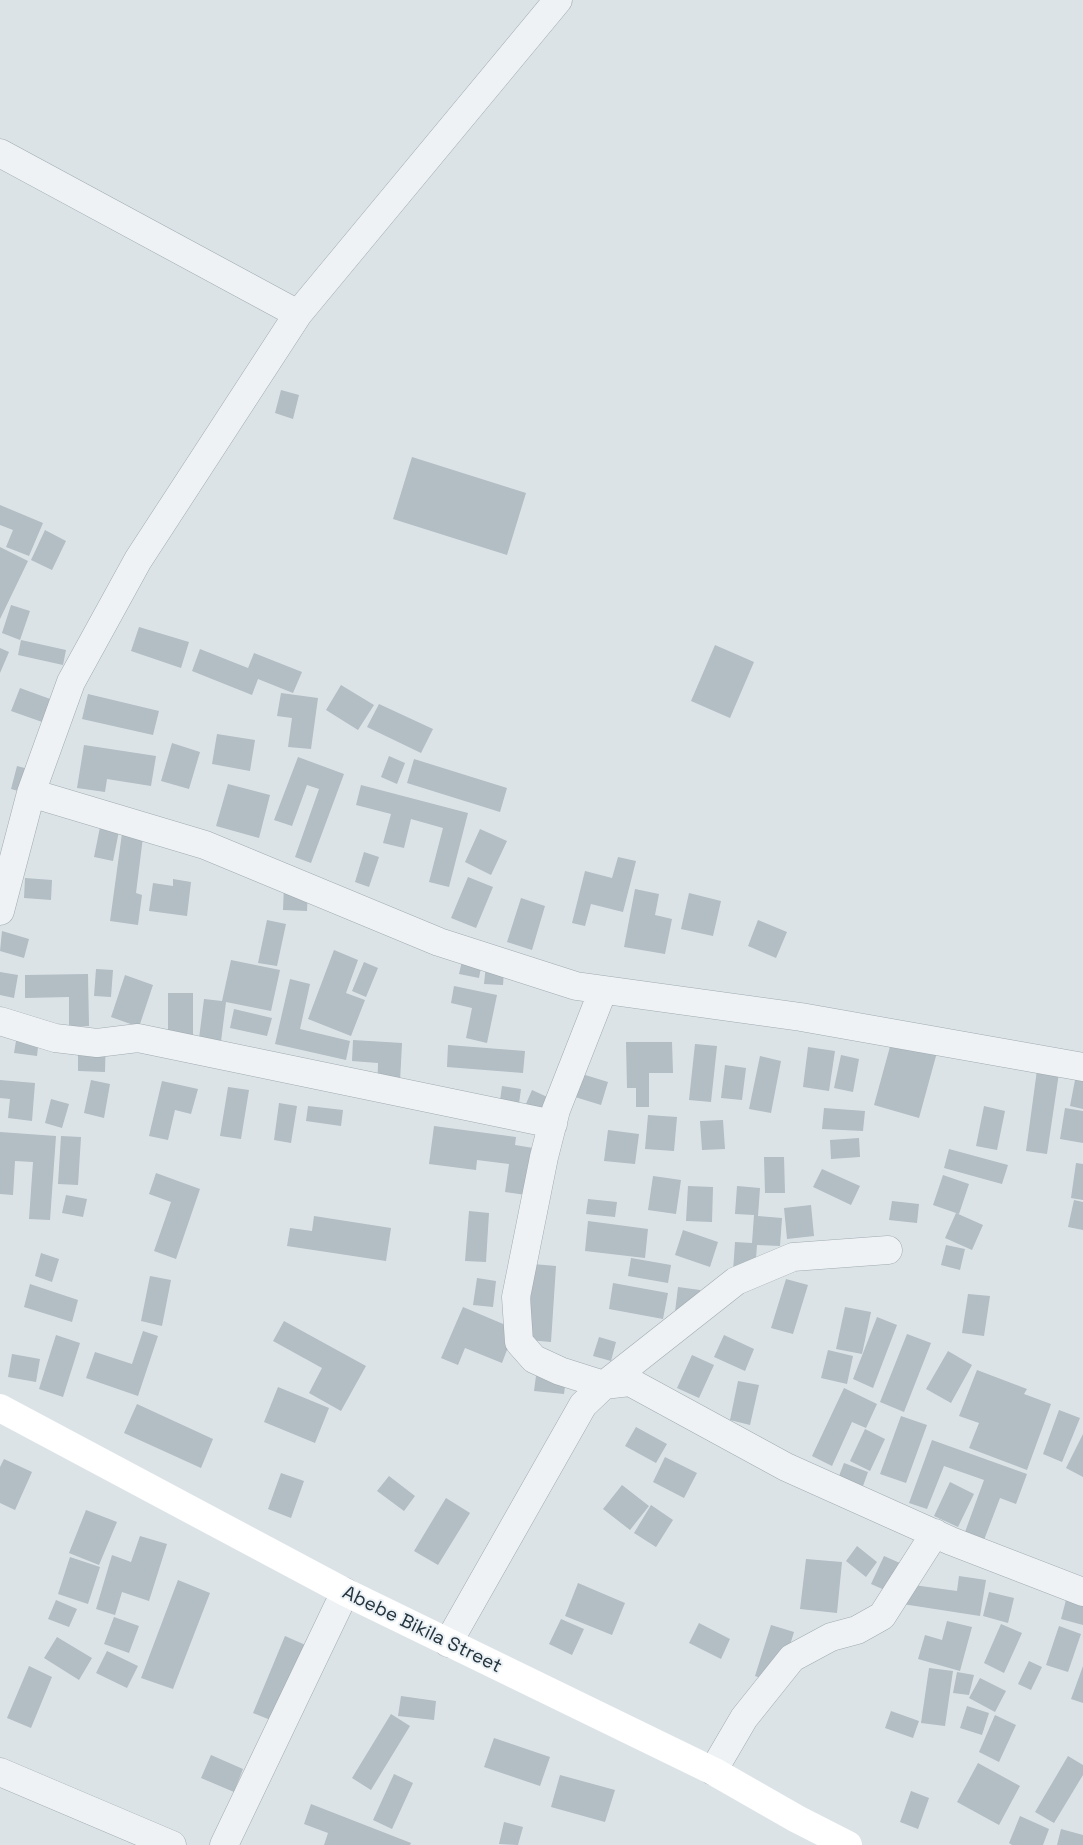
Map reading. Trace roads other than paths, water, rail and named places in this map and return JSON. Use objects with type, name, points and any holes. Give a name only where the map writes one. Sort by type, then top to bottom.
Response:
[{"type":"main road","name":"Abebe Bikila Street","points":[[0,1408],[345,1592],[713,1771],[797,1819],[848,1845]]},
{"type":"street","points":[[0,911],[31,792],[71,682],[138,560],[298,314],[558,0]]},
{"type":"street","points":[[0,153],[298,314]]},
{"type":"street","points":[[31,792],[205,845],[440,942],[576,986],[801,1017],[1083,1067]]},
{"type":"street","points":[[603,990],[556,1110],[544,1156],[516,1297],[519,1342],[534,1358],[560,1371],[604,1385],[630,1382],[786,1466],[935,1534],[1083,1592]]},
{"type":"street","points":[[0,1021],[55,1038],[97,1043],[138,1038],[553,1124]]},
{"type":"street","points":[[448,1643],[583,1405],[604,1385],[736,1282],[793,1257],[888,1250]]},
{"type":"street","points":[[713,1771],[744,1718],[792,1658],[831,1637],[857,1630],[882,1616],[935,1534]]},
{"type":"street","points":[[224,1845],[345,1592]]},
{"type":"street","points":[[0,1772],[172,1845]]}]
